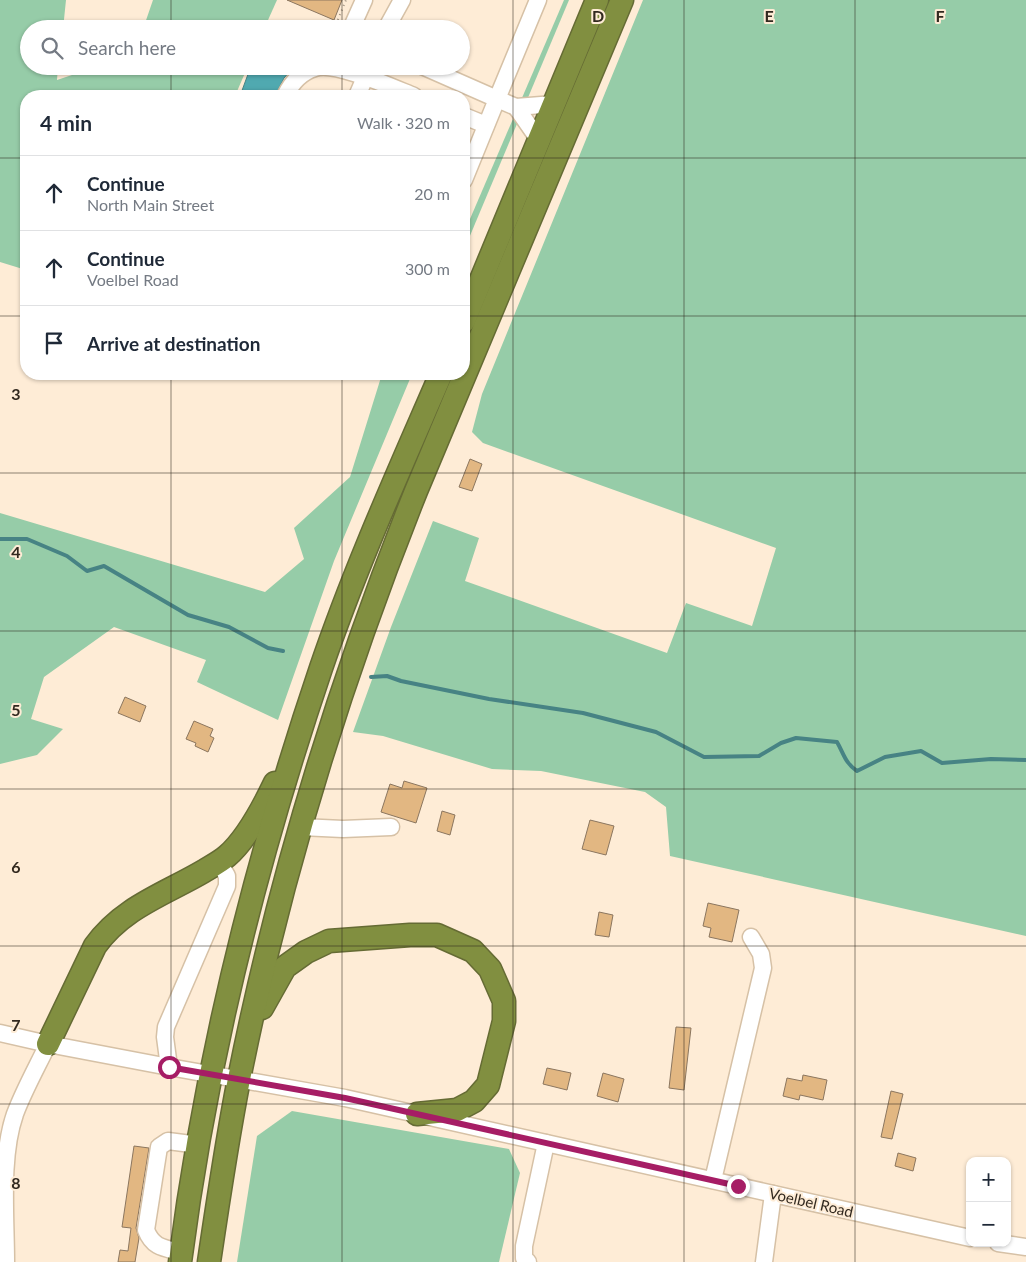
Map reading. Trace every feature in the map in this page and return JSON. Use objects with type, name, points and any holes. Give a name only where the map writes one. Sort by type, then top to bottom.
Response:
[{"type":"highway","points":[[470,297],[598,0]]},
{"type":"highway","points":[[470,364],[622,0]]},
{"type":"highway","points":[[181,1257],[211,1075],[229,990],[252,900],[302,728],[321,667],[353,583],[438,380]]},
{"type":"highway","points":[[209,1262],[239,1079],[264,964],[300,828],[354,657],[390,556],[463,380]]},
{"type":"highway","points":[[48,1044],[95,946],[105,932],[115,922],[137,907],[219,862],[241,842],[269,795],[302,728]]},
{"type":"highway","points":[[250,1029],[285,967],[306,952],[329,941],[410,934],[437,935],[472,951],[490,969],[504,1001],[504,1021],[488,1085],[474,1100],[457,1110],[418,1114]]},
{"type":"street","points":[[355,20],[364,0]]},
{"type":"street","points":[[391,20],[402,0]]},
{"type":"street","points":[[470,161],[538,0]]},
{"type":"street","points":[[288,90],[294,80],[302,75]]},
{"type":"street","points":[[360,90],[366,75]]},
{"type":"street","points":[[373,75],[393,90]]},
{"type":"street","points":[[442,75],[516,107],[554,104]]},
{"type":"street","points":[[516,107],[539,140]]},
{"type":"street","points":[[470,118],[486,125]]},
{"type":"street","points":[[300,828],[343,830],[391,827]]},
{"type":"street","points":[[169,1067],[165,1037],[166,1027],[228,886],[227,876],[219,862]]},
{"type":"street","points":[[713,1180],[763,968],[761,954],[752,937]]},
{"type":"street","name":"Voelbel Road","points":[[0,1033],[211,1075],[345,1098],[966,1237]]},
{"type":"street","points":[[6,1262],[6,1162],[9,1140],[15,1114],[48,1044]]},
{"type":"street","points":[[181,1257],[159,1247],[150,1239],[146,1230],[159,1146],[168,1141],[199,1145]]},
{"type":"street","points":[[528,1262],[524,1258],[524,1246],[546,1143]]},
{"type":"street","points":[[764,1262],[773,1194]]},
{"type":"street","points":[[1011,1245],[1026,1247]]},
{"type":"path","points":[[338,20],[346,0]]},
{"type":"green space","points":[[0,0],[66,0],[64,20],[20,20],[20,75],[57,75],[57,80],[72,75],[244,75],[238,90],[20,90],[20,268],[0,262]]},
{"type":"green space","points":[[153,0],[277,0],[268,20],[146,20]]},
{"type":"green space","points":[[564,0],[569,0],[470,236],[470,219]]},
{"type":"green space","points":[[643,0],[1026,0],[1026,936],[670,856],[666,807],[645,792],[541,771],[492,769],[383,736],[353,732],[391,627],[433,521],[479,538],[465,581],[667,653],[686,603],[752,626],[776,548],[483,443],[472,432],[482,394]]},
{"type":"green space","points":[[380,380],[409,380],[334,561],[278,720],[197,682],[206,660],[114,627],[44,677],[31,719],[63,729],[37,755],[0,764],[0,513],[265,592],[304,559],[294,528],[350,477]]},
{"type":"green space","points":[[292,1111],[509,1149],[520,1173],[499,1262],[237,1262],[257,1136]]},
{"type":"water","points":[[248,75],[287,75],[278,90],[242,90]]},
{"type":"building","points":[[287,0],[342,0],[334,20]]},
{"type":"building","points":[[470,459],[482,464],[472,491],[459,487]]},
{"type":"building","points":[[125,697],[146,706],[140,722],[118,713]]},
{"type":"building","points":[[194,721],[213,729],[210,736],[214,738],[208,752],[195,746],[196,743],[186,739]]},
{"type":"building","points":[[404,781],[427,788],[416,823],[381,812],[390,784],[402,788]]},
{"type":"building","points":[[442,811],[455,815],[450,835],[437,831]]},
{"type":"building","points":[[590,820],[614,826],[606,855],[582,849]]},
{"type":"building","points":[[708,903],[739,910],[732,942],[709,937],[711,928],[703,926]]},
{"type":"building","points":[[599,912],[613,915],[609,937],[595,935]]},
{"type":"building","points":[[676,1027],[691,1028],[684,1090],[669,1088]]},
{"type":"building","points":[[547,1068],[571,1073],[567,1090],[543,1084]]},
{"type":"building","points":[[603,1073],[624,1079],[618,1102],[597,1096]]},
{"type":"building","points":[[803,1075],[827,1080],[823,1100],[800,1095],[799,1100],[783,1096],[787,1078],[802,1081]]},
{"type":"building","points":[[891,1091],[903,1094],[892,1139],[881,1137]]},
{"type":"building","points":[[134,1146],[149,1148],[136,1228],[139,1238],[135,1262],[118,1262],[120,1250],[128,1251],[131,1228],[122,1227]]},
{"type":"building","points":[[898,1153],[916,1158],[913,1171],[895,1166]]},
{"type":"waterway","points":[[0,539],[27,539],[67,556],[87,571],[104,566],[188,615],[229,627],[268,648],[283,651]]},
{"type":"waterway","points":[[371,677],[387,676],[401,681],[489,699],[583,713],[656,732],[704,757],[759,756],[781,743],[796,738],[837,742],[847,761],[857,771],[885,757],[921,751],[942,763],[991,759],[1026,760]]},
{"type":"route","points":[[169,1067],[345,1098],[738,1186]]}]
